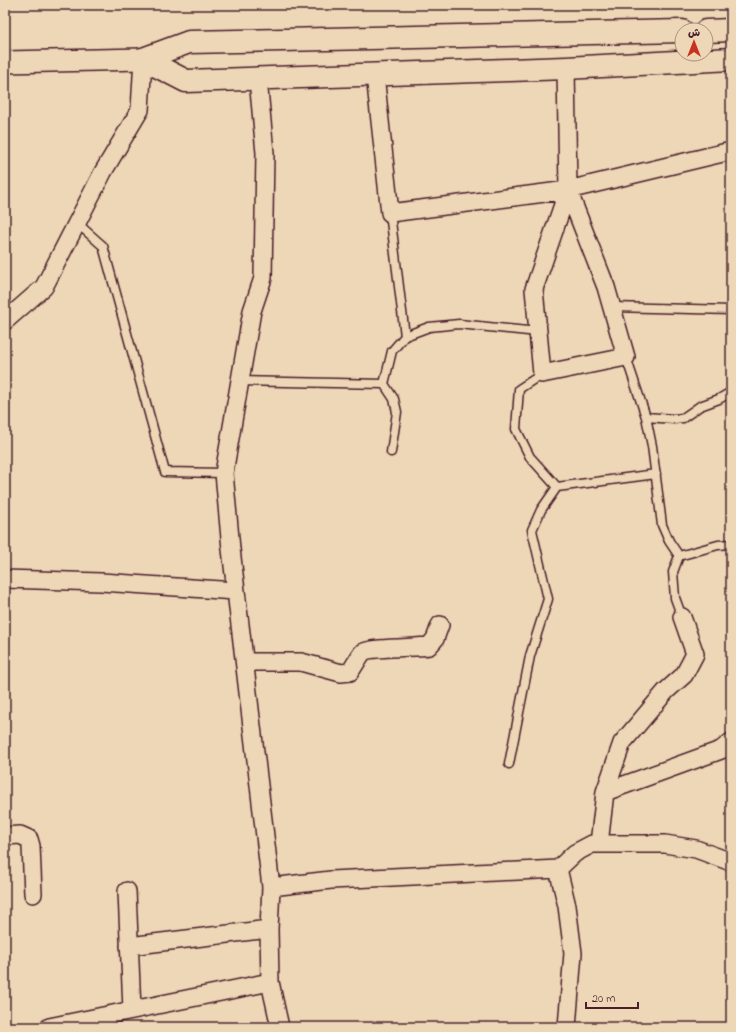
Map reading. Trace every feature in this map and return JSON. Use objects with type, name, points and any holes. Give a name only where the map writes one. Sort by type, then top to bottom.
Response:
[{"type":"main road","points":[[714,31],[731,30]]},
{"type":"main road","points":[[144,58],[189,42],[674,31]]},
{"type":"main road","points":[[144,58],[186,81],[566,68],[731,59]]},
{"type":"street","points":[[5,62],[144,58],[140,110],[103,172],[44,287],[5,321]]},
{"type":"street","points":[[566,68],[568,190],[534,289],[542,374],[626,357],[606,287],[568,190]]},
{"type":"street","points":[[375,75],[390,213],[568,190],[731,150]]},
{"type":"street","points":[[258,79],[265,153],[264,278],[252,311],[224,473],[231,549],[272,887],[269,929],[270,982],[280,1027]]},
{"type":"street","points":[[5,579],[101,582],[236,591]]},
{"type":"street","points":[[599,844],[605,792],[622,743],[666,691],[684,675],[694,654],[682,617]]},
{"type":"street","points":[[245,662],[301,662],[341,673],[350,672],[363,652],[371,649],[418,648],[429,646],[435,638],[440,624]]},
{"type":"street","points":[[605,792],[721,750],[731,742]]},
{"type":"street","points":[[5,836],[20,836],[29,839],[31,846],[32,894]]},
{"type":"street","points":[[272,887],[331,880],[558,869],[574,853],[592,844],[665,844],[696,849],[731,862]]},
{"type":"street","points":[[558,869],[567,906],[573,953],[568,1027]]},
{"type":"street","points":[[127,891],[132,1010]]},
{"type":"street","points":[[129,946],[269,929]]},
{"type":"street","points":[[50,1027],[270,982]]},
{"type":"lane","points":[[390,213],[405,336]]},
{"type":"lane","points":[[77,223],[103,246],[165,472],[224,473]]},
{"type":"lane","points":[[612,307],[731,310]]},
{"type":"lane","points":[[391,452],[397,412],[394,399],[384,384],[392,350],[405,336],[429,327],[459,324],[538,332]]},
{"type":"lane","points":[[626,357],[646,417],[652,446],[662,525],[669,541],[679,556]]},
{"type":"lane","points":[[542,374],[519,389],[516,429],[530,457],[557,486]]},
{"type":"lane","points":[[240,381],[384,384]]},
{"type":"lane","points":[[646,417],[674,419],[683,418],[700,406],[719,399],[731,392]]},
{"type":"lane","points":[[509,764],[530,656],[548,599],[532,530],[541,510],[557,486],[656,474]]},
{"type":"lane","points":[[679,556],[718,545],[731,544]]},
{"type":"lane","points":[[679,556],[672,572],[675,598],[682,617]]}]
